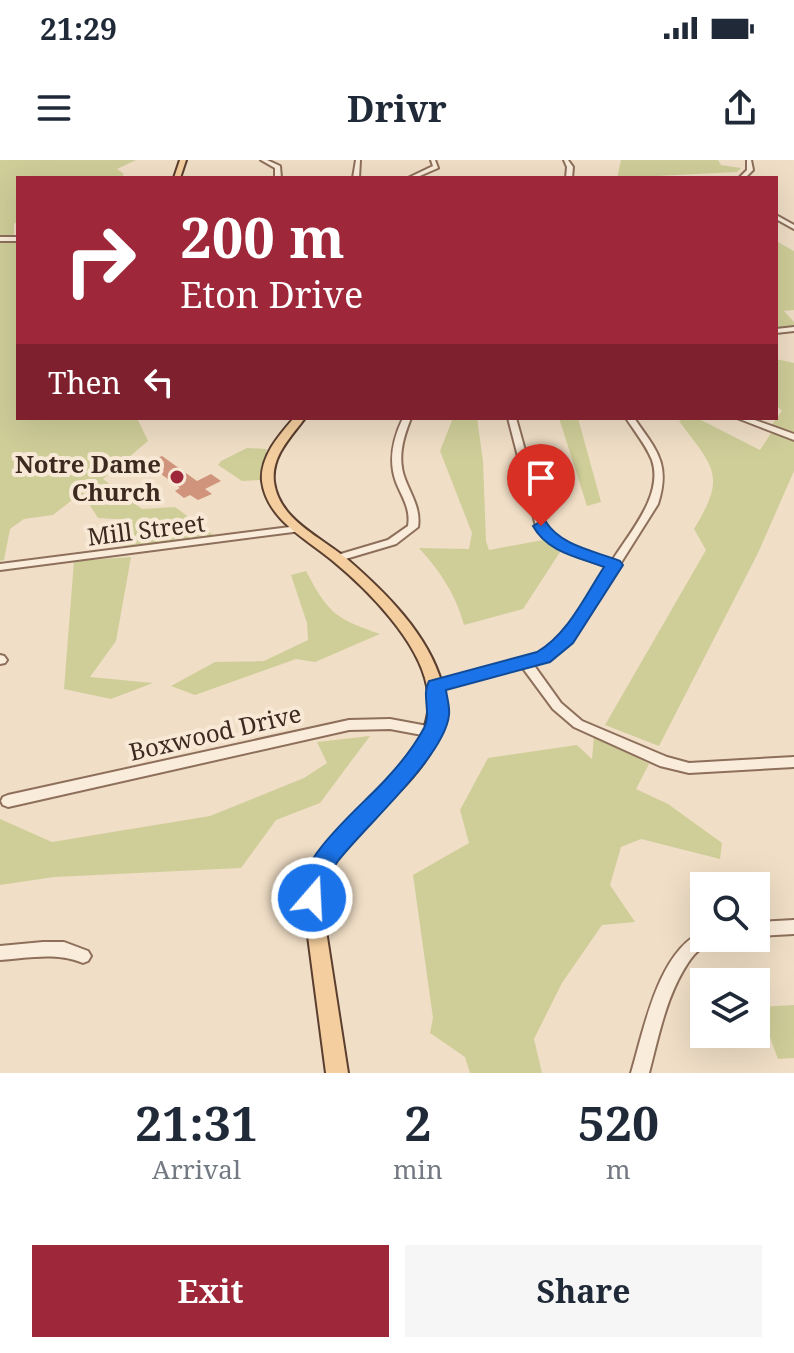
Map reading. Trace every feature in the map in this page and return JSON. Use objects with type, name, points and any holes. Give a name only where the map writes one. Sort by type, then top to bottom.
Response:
[{"type":"main road","points":[[298,420],[274,451],[268,478],[271,493],[280,510],[298,529],[338,558],[407,631],[419,648],[436,686],[439,715],[433,732],[396,784],[331,852],[317,872],[312,898],[337,1073]]},
{"type":"street","points":[[263,160],[278,167],[278,176]]},
{"type":"street","points":[[417,176],[432,171],[436,167],[433,160]]},
{"type":"street","points":[[338,558],[392,542],[406,535],[413,527],[415,516],[397,471],[396,457],[406,420]]},
{"type":"street","points":[[513,420],[546,535],[570,549],[614,565]]},
{"type":"street","points":[[436,686],[543,657],[567,639],[653,504],[661,474],[659,462],[631,420]]},
{"type":"street","points":[[747,420],[794,437]]},
{"type":"street","name":"Mill Street","points":[[0,567],[298,529]]},
{"type":"street","points":[[525,662],[557,706],[578,724],[665,762],[689,768],[794,762]]},
{"type":"street","name":"Boxwood Drive","points":[[8,801],[349,725],[390,724],[433,732]]},
{"type":"street","points":[[770,928],[794,927]]},
{"type":"street","points":[[640,1073],[673,971],[690,947]]},
{"type":"street","points":[[0,953],[53,949],[74,951],[83,956]]},
{"type":"shaded area","points":[[0,160],[136,160],[117,169],[124,174],[122,176],[16,176],[14,236],[0,236]]},
{"type":"shaded area","points":[[621,160],[718,160],[721,165],[741,168],[737,172],[617,176]]},
{"type":"shaded area","points":[[16,241],[16,420],[138,420],[148,441],[103,479],[142,509],[175,507],[216,537],[141,547],[119,545],[133,520],[98,518],[89,504],[72,500],[53,515],[24,519],[10,529],[4,560],[0,561],[0,242]]},
{"type":"shaded area","points":[[778,242],[794,251],[794,310],[784,311],[794,322],[794,329],[778,330]]},
{"type":"shaded area","points":[[778,359],[794,363],[794,432],[771,426],[782,411],[778,407]]},
{"type":"shaded area","points":[[452,420],[477,420],[489,550],[543,540],[562,549],[523,609],[464,625],[446,584],[419,548],[469,549],[472,533],[440,451]]},
{"type":"shaded area","points":[[560,420],[579,420],[601,502],[587,506]]},
{"type":"shaded area","points":[[701,420],[760,450],[771,433],[794,440],[794,471],[758,553],[659,746],[605,725],[706,550],[694,529],[710,496],[712,472],[701,450],[679,421]]},
{"type":"shaded area","points":[[247,448],[267,449],[260,480],[242,481],[218,465]]},
{"type":"shaded area","points":[[131,557],[116,641],[90,677],[153,683],[111,699],[64,689],[74,561]]},
{"type":"shaded area","points":[[306,571],[321,597],[335,613],[380,634],[315,662],[296,659],[195,695],[171,686],[215,662],[264,661],[308,640],[307,623],[291,575]]},
{"type":"shaded area","points":[[370,736],[320,803],[276,820],[241,868],[54,877],[0,885],[0,819],[52,842],[210,816],[304,778],[327,763],[317,742]]},
{"type":"shaded area","points":[[594,736],[649,764],[636,789],[668,804],[722,843],[720,859],[641,839],[621,847],[610,885],[635,922],[602,925],[562,983],[534,1039],[542,1073],[470,1073],[465,1057],[430,1033],[433,1018],[413,875],[469,843],[460,810],[488,758],[577,745],[592,759]]},
{"type":"shaded area","points":[[794,1005],[794,1058],[778,1059],[770,1037],[770,1006]]},
{"type":"building","name":"Notre Dame Church","points":[[162,456],[197,481],[211,474],[221,481],[205,489],[212,494],[198,500],[190,495],[184,498],[175,491],[180,488],[146,463]]},
{"type":"place","name":"Notre Dame Church","points":[[177,477]]},
{"type":"route","points":[[312,898],[317,872],[331,852],[396,784],[433,732],[439,715],[436,686],[543,657],[556,650],[567,639],[614,565],[557,543],[546,535],[541,526]]}]
